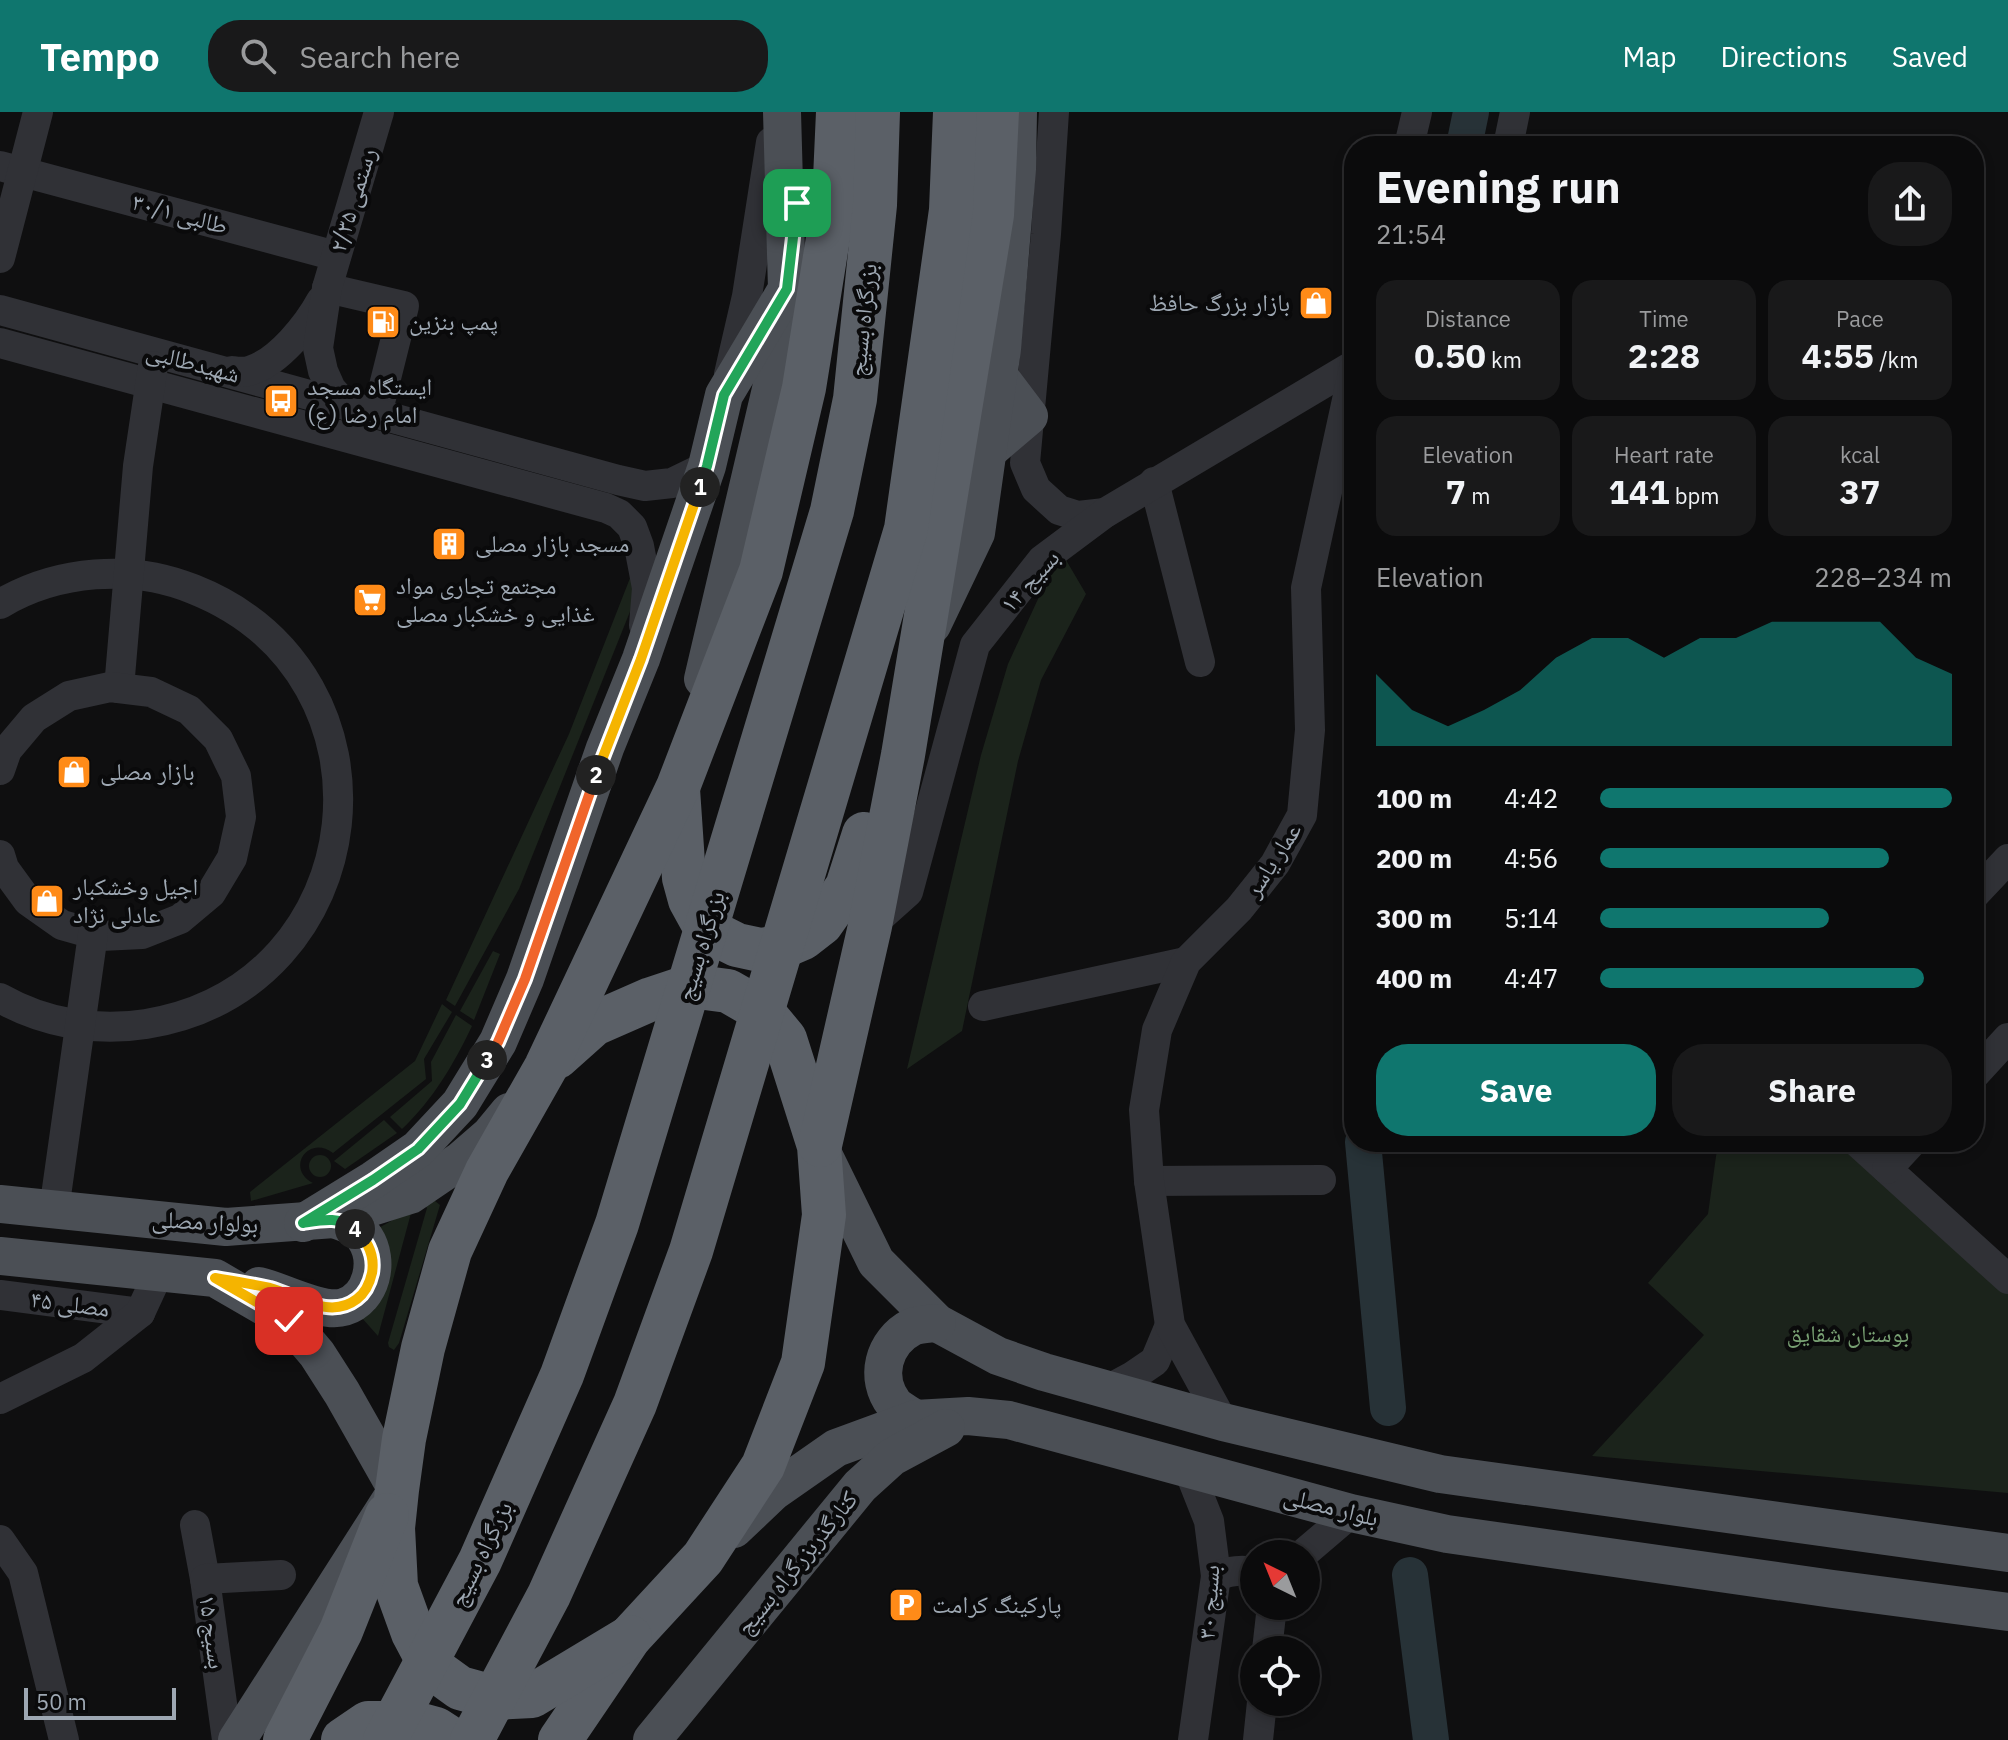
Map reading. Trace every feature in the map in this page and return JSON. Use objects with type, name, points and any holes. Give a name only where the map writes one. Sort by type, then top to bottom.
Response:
[{"type":"highway","points":[[630,1637],[532,1696],[496,1698],[460,1688],[431,1667],[413,1633],[396,1586],[393,1528],[397,1490],[423,1348],[450,1251],[487,1171],[546,1067],[678,787],[761,571],[804,388],[834,201],[838,112]]},
{"type":"highway","name":"بزرگراه بسیج","points":[[365,1734],[480,1561],[562,1375],[621,1210],[832,511],[855,399],[875,205],[878,112]]},
{"type":"highway","points":[[472,1740],[549,1595],[635,1404],[671,1307],[695,1237],[906,529],[951,210],[955,112]]},
{"type":"highway","points":[[819,1146],[870,926],[903,755],[992,215],[997,112]]},
{"type":"highway","points":[[678,787],[684,878],[690,900],[701,920],[717,935],[737,945],[760,950],[782,947],[803,938],[821,924],[847,887],[882,780],[903,755]]},
{"type":"highway","points":[[546,1067],[594,1024],[651,999],[690,986],[728,991],[761,1010],[785,1039],[819,1146],[824,1215],[803,1363],[763,1466],[703,1558],[630,1637],[560,1740]]},
{"type":"highway","points":[[285,1740],[341,1631],[397,1490]]},
{"type":"highway","points":[[365,1734],[414,1723],[436,1729],[453,1740]]},
{"type":"main road","points":[[318,1221],[418,1149],[460,1104],[498,1042],[525,979],[707,466],[724,395],[787,289],[782,112]]},
{"type":"main road","points":[[678,787],[771,389],[797,203],[803,112]]},
{"type":"main road","points":[[921,647],[976,533],[998,375],[1017,169],[1018,112]]},
{"type":"main road","points":[[988,451],[1029,416],[998,375]]},
{"type":"main road","name":"بولوار مصلی","points":[[0,1204],[226,1227],[318,1221],[410,1195],[460,1161],[490,1135],[546,1067]]},
{"type":"main road","points":[[819,1146],[876,1262],[937,1323],[998,1356],[1044,1372],[1223,1422],[1440,1474],[2008,1553]]},
{"type":"main road","points":[[0,1256],[215,1278],[271,1288],[324,1308],[344,1307],[360,1297],[370,1281],[374,1262],[365,1238],[351,1225],[318,1221]]},
{"type":"main road","points":[[215,1278],[289,1321],[317,1354],[342,1393],[397,1490],[237,1740]]},
{"type":"main road","points":[[915,1419],[895,1406],[884,1385],[883,1361],[894,1340],[914,1326],[937,1323]]},
{"type":"main road","name":"بلوار مصلی","points":[[703,1558],[773,1492],[836,1448],[915,1419],[968,1416],[1009,1420],[1351,1513],[1463,1536],[2008,1612]]},
{"type":"main road","name":"کنارگذربزرگراه بسیج","points":[[652,1740],[860,1486],[892,1457],[968,1416]]},
{"type":"street","points":[[0,258],[12,169],[38,112]]},
{"type":"street","points":[[724,395],[747,296],[776,112]]},
{"type":"street","points":[[1054,112],[1025,463],[1036,489],[1059,510],[1078,516],[1105,513]]},
{"type":"street","points":[[1411,136],[1417,112]]},
{"type":"street","points":[[1510,136],[1515,112]]},
{"type":"street","name":"رستمی ۲/۳۵","points":[[327,288],[371,114]]},
{"type":"street","name":"طالبی ۳۰/۱","points":[[12,169],[336,256]]},
{"type":"street","points":[[219,370],[248,372],[267,364],[313,315],[327,288]]},
{"type":"street","points":[[327,288],[318,348],[331,389],[345,405]]},
{"type":"street","points":[[327,288],[404,306],[377,414]]},
{"type":"street","name":"شهیدطالبی","points":[[0,310],[645,486],[672,483],[707,466]]},
{"type":"street","name":"شهیدطالبی","points":[[0,343],[606,508]]},
{"type":"street","points":[[119,688],[138,466],[156,353]]},
{"type":"street","name":"بسیج ۱۴","points":[[870,926],[908,892],[975,645],[1042,560],[1105,513],[1154,482],[1344,372]]},
{"type":"street","name":"عمار یاسر","points":[[1170,1325],[1149,1181],[1144,1110],[1157,1030],[1186,962],[1239,909],[1275,864],[1302,815],[1310,730],[1306,588],[1344,412]]},
{"type":"street","points":[[606,508],[623,504],[625,488],[618,480]]},
{"type":"street","points":[[1154,482],[1200,662]]},
{"type":"street","points":[[606,508],[619,514],[632,527],[639,546],[647,588],[641,659]]},
{"type":"street","points":[[0,604],[32,589],[92,575],[154,577],[212,596],[264,631],[304,678],[330,734],[337,764],[339,795],[338,826],[332,856],[309,914],[271,962],[221,999],[163,1021],[102,1027],[41,1016],[0,998]]},
{"type":"street","points":[[0,770],[7,750],[34,718],[69,696],[110,687],[151,692],[189,710],[218,739],[236,776],[241,817],[232,858],[211,893],[180,919],[142,934],[101,936],[62,925],[28,901],[4,868],[0,855]]},
{"type":"street","points":[[1984,884],[2008,859]]},
{"type":"street","points":[[54,1210],[93,934]]},
{"type":"street","points":[[983,1006],[1186,962]]},
{"type":"street","points":[[1984,1064],[2008,1038]]},
{"type":"street","points":[[1868,1152],[2008,1279]]},
{"type":"street","points":[[1887,1169],[1903,1152]]},
{"type":"street","points":[[1149,1181],[1321,1180]]},
{"type":"street","points":[[0,1399],[83,1358],[140,1313],[159,1272]]},
{"type":"street","name":"مصلی ۴۵","points":[[0,1295],[140,1313]]},
{"type":"street","points":[[1107,1390],[1155,1361],[1170,1325]]},
{"type":"street","points":[[1170,1325],[1223,1422]]},
{"type":"street","name":"بسیج ۳۰","points":[[1188,1468],[1209,1521],[1216,1576],[1193,1740]]},
{"type":"street","points":[[1319,1540],[1351,1513]]},
{"type":"street","name":"بسیج ۱۵","points":[[195,1525],[227,1740]]},
{"type":"street","points":[[0,1540],[23,1573],[64,1740]]},
{"type":"street","points":[[1216,1576],[1240,1570]]},
{"type":"street","points":[[205,1579],[281,1575]]},
{"type":"street","points":[[1259,1739],[1261,1716]]},
{"type":"green space","points":[[1066,560],[1086,594],[1041,680],[1018,761],[962,1031],[907,1069],[981,755],[1008,664],[1050,573]]},
{"type":"green space","points":[[632,573],[641,584],[519,889],[455,1006],[446,1000],[569,734]]},
{"type":"green space","points":[[493,951],[500,954],[474,1020],[460,1011]]},
{"type":"green space","points":[[442,1004],[452,1012],[424,1059],[426,1079],[333,1153],[324,1148],[308,1150],[300,1162],[301,1170],[313,1183],[251,1201],[250,1192],[415,1061]]},
{"type":"green space","points":[[456,1015],[472,1026],[442,1081],[402,1129],[390,1117],[432,1081],[431,1062]]},
{"type":"green space","points":[[384,1120],[397,1133],[345,1169],[334,1161]]},
{"type":"green space","name":"بوستان شقایق","points":[[1717,1152],[1860,1152],[2008,1286],[2008,1493],[1592,1456],[1704,1335],[1648,1283],[1708,1214]]},
{"type":"green space","points":[[320,1155],[328,1158],[331,1166],[328,1174],[320,1177],[312,1174],[309,1166],[312,1158]]},
{"type":"green space","points":[[430,1197],[440,1205],[399,1343],[394,1350],[388,1343],[427,1208],[423,1204]]},
{"type":"green space","points":[[409,1211],[411,1213],[378,1336],[362,1318],[374,1310],[387,1283],[375,1230]]},
{"type":"waterway","points":[[1466,136],[1471,112]]},
{"type":"waterway","points":[[1364,1152],[1388,1408]]},
{"type":"waterway","points":[[1410,1575],[1431,1740]]},
{"type":"place","name":"بازار بزرگ حافظ","points":[[1316,303]]},
{"type":"place","name":"پمپ بنزین","points":[[383,322]]},
{"type":"place","name":"ایستگاه مسجد امام رضا (ع)","points":[[281,401]]},
{"type":"place","name":"مسجد بازار مصلی","points":[[449,544]]},
{"type":"place","name":"مجتمع تجاری مواد غذایی و خشکبار مصلی","points":[[370,600]]},
{"type":"place","name":"بازار مصلى","points":[[74,772]]},
{"type":"place","name":"اجیل وخشکبار عادلی نژاد","points":[[47,901]]},
{"type":"place","name":"پارکینگ کرامت","points":[[906,1605]]},
{"type":"route","points":[[289,1321],[215,1278],[271,1288],[324,1308],[344,1307],[360,1297],[370,1281],[374,1262],[365,1238],[351,1225],[334,1219],[303,1223],[418,1149],[460,1104],[498,1042],[525,979],[605,748],[641,659],[707,466],[724,395],[787,289],[797,203]]}]
